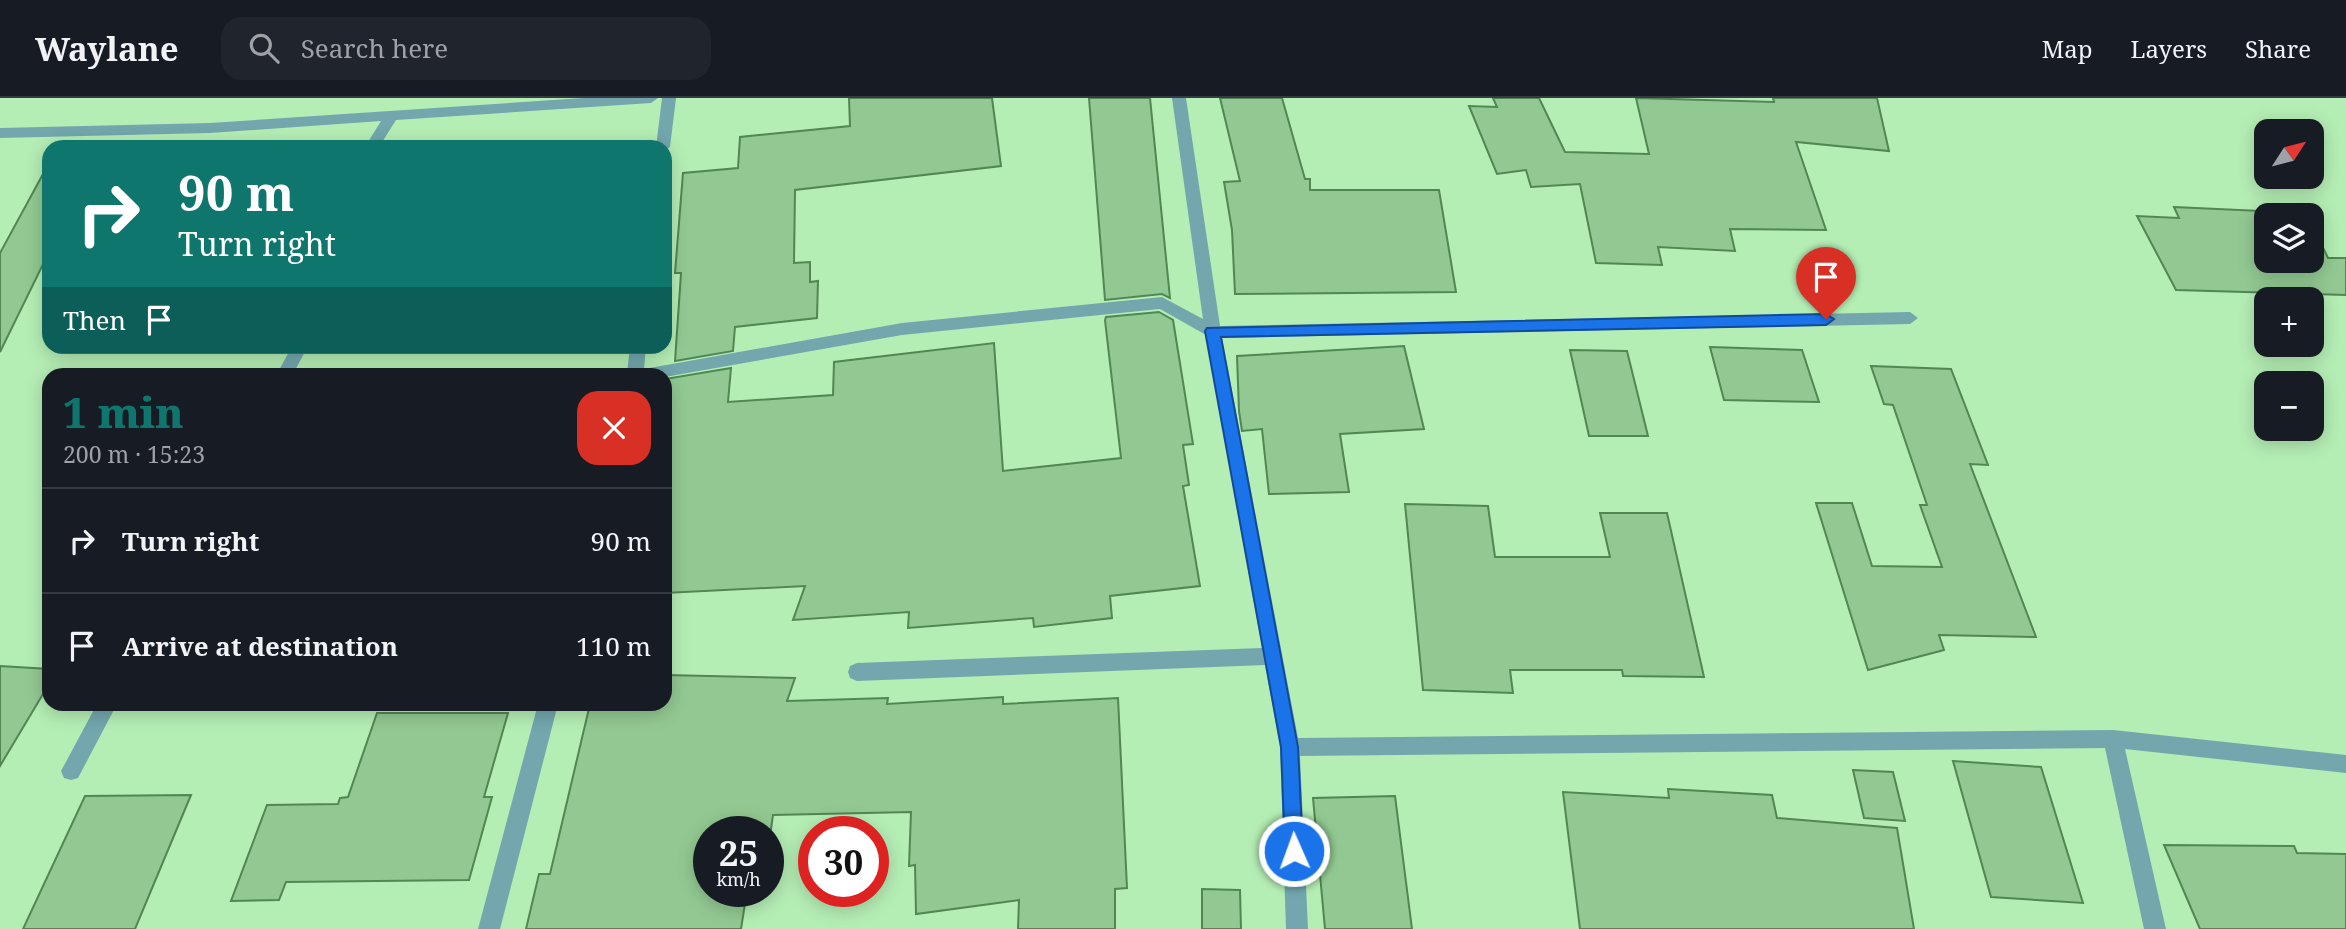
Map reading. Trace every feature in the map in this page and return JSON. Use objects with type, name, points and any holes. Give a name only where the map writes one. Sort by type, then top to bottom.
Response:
[{"type":"street","points":[[0,133],[210,128],[651,98]]},
{"type":"street","points":[[664,140],[669,98]]},
{"type":"street","points":[[1179,98],[1213,331],[1290,747],[1297,929]]},
{"type":"street","points":[[376,140],[392,115]]},
{"type":"street","points":[[672,370],[902,329],[1162,303],[1213,331],[1910,318]]},
{"type":"street","points":[[857,672],[1273,656]]},
{"type":"street","points":[[71,771],[103,711]]},
{"type":"street","points":[[489,929],[546,711]]},
{"type":"street","points":[[1290,747],[2113,739],[2346,764]]},
{"type":"street","points":[[2113,739],[2155,929]]},
{"type":"building","points":[[849,98],[992,98],[1001,166],[795,190],[794,263],[810,262],[810,282],[818,281],[817,318],[735,327],[733,351],[675,361],[681,273],[675,273],[683,173],[738,168],[740,137],[850,126]]},
{"type":"building","points":[[1089,98],[1150,98],[1170,298],[1162,294],[1105,300]]},
{"type":"building","points":[[1220,98],[1282,98],[1305,179],[1310,179],[1310,190],[1439,190],[1456,292],[1235,294],[1232,230],[1224,182],[1240,181]]},
{"type":"building","points":[[1493,98],[1539,98],[1565,152],[1649,154],[1636,98],[1774,102],[1773,98],[1877,98],[1889,151],[1796,142],[1826,230],[1730,229],[1735,251],[1658,247],[1662,265],[1596,263],[1580,184],[1531,187],[1526,170],[1497,174],[1469,106],[1497,107]]},
{"type":"building","points":[[42,176],[42,266],[0,352],[0,253]]},
{"type":"building","points":[[2174,207],[2254,211],[2254,273],[2324,273],[2324,250],[2328,258],[2346,258],[2346,295],[2324,294],[2324,287],[2254,287],[2254,292],[2176,290],[2137,216],[2179,218]]},
{"type":"building","points":[[1159,312],[1173,320],[1193,444],[1183,445],[1189,485],[1183,486],[1200,586],[1110,596],[1112,618],[1034,627],[1033,618],[908,628],[909,612],[793,620],[805,586],[672,593],[672,378],[731,368],[728,402],[833,395],[834,362],[994,343],[1003,471],[1121,458],[1106,317]]},
{"type":"building","points":[[1404,346],[1424,429],[1340,434],[1349,492],[1269,494],[1262,429],[1242,431],[1237,356]]},
{"type":"building","points":[[1710,347],[1802,350],[1819,402],[1724,400]]},
{"type":"building","points":[[1570,350],[1627,351],[1648,436],[1589,436]]},
{"type":"building","points":[[1871,366],[1951,369],[1988,465],[1970,464],[2036,637],[1939,635],[1944,650],[1868,670],[1816,503],[1852,503],[1872,566],[1942,567],[1920,505],[1927,505],[1893,405],[1884,404]]},
{"type":"building","points":[[1405,504],[1488,506],[1495,557],[1610,557],[1600,513],[1667,513],[1704,677],[1623,676],[1622,670],[1510,670],[1513,693],[1423,690]]},
{"type":"building","points":[[0,666],[42,669],[42,696],[0,766]]},
{"type":"building","points":[[672,675],[795,678],[787,701],[888,698],[887,704],[1003,697],[1003,704],[1118,698],[1127,888],[1115,889],[1115,929],[1018,929],[1019,900],[916,914],[915,865],[909,866],[911,812],[693,816],[693,907],[744,907],[741,929],[526,929],[539,874],[550,874],[588,711],[672,711]]},
{"type":"building","points":[[377,713],[508,713],[484,797],[492,797],[469,880],[286,882],[279,900],[231,901],[267,805],[338,804],[340,798],[348,797]]},
{"type":"building","points":[[1953,761],[2041,767],[2083,903],[1991,897]]},
{"type":"building","points":[[1853,770],[1893,772],[1905,821],[1864,818]]},
{"type":"building","points":[[1668,789],[1772,795],[1777,818],[1897,828],[1914,929],[1580,929],[1563,792],[1669,798]]},
{"type":"building","points":[[191,795],[135,929],[23,929],[85,796]]},
{"type":"building","points":[[1395,796],[1412,929],[1325,929],[1313,798]]},
{"type":"building","points":[[2164,845],[2294,846],[2297,853],[2346,854],[2346,929],[2200,929]]},
{"type":"building","points":[[1202,889],[1240,890],[1241,929],[1202,929]]},
{"type":"route","points":[[1294,851],[1290,747],[1213,331],[1826,319]]}]
